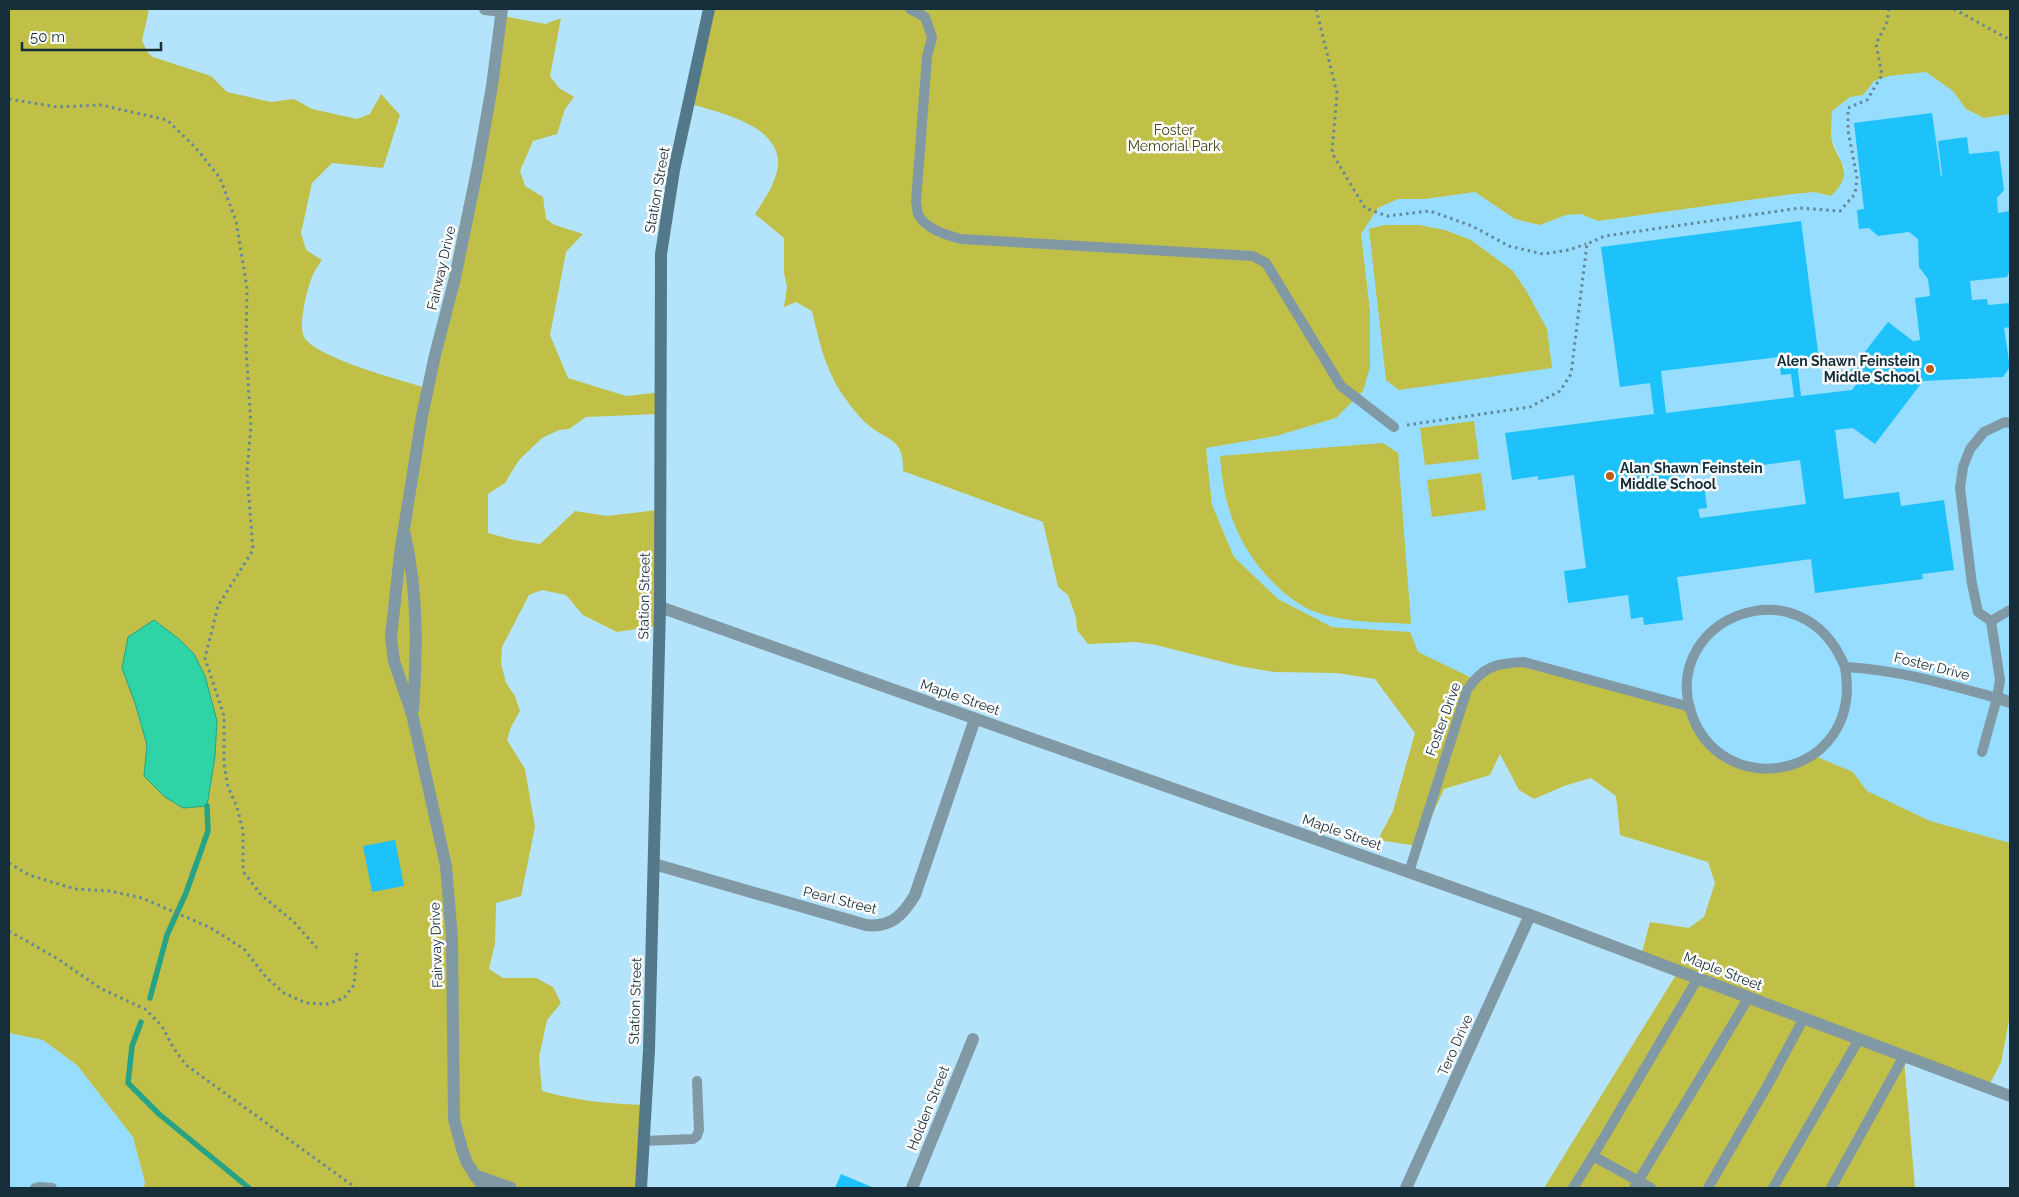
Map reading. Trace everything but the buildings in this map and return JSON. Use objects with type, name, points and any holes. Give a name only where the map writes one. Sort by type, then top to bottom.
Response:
[{"type":"street","name":"Fairway Drive","points":[[484,1188],[474,1175],[462,1150],[454,1119],[452,913],[446,866],[412,714],[394,661],[391,637],[398,561],[422,416],[435,355],[455,278],[492,86],[502,10],[485,9]]},
{"type":"street","name":"Station Street","points":[[641,1188],[649,1050],[660,607],[661,254],[674,170],[709,9]]},
{"type":"street","name":"Fairway Drive","points":[[404,530],[410,555],[416,616],[416,657],[412,714]]},
{"type":"street","name":"Maple Street","points":[[660,607],[1530,915],[2010,1096]]},
{"type":"street","name":"Foster Drive","points":[[1997,698],[2010,702]]},
{"type":"street","name":"Pearl Street","points":[[654,864],[866,926],[892,922],[901,915],[915,895],[975,719]]},
{"type":"street","name":"Tero Drive","points":[[1406,1188],[1530,915]]},
{"type":"street","name":"Holden Street","points":[[912,1188],[973,1039]]},
{"type":"street","points":[[474,1175],[510,1188]]},
{"type":"lane","points":[[910,9],[925,18],[932,37],[927,57],[916,202],[918,215],[931,227],[946,235],[961,239],[1253,256],[1266,263],[1341,386],[1394,427]]},
{"type":"lane","points":[[1982,752],[2000,680],[1991,621],[1978,612],[1972,584],[1960,488],[1963,468],[1970,449],[1984,432],[2005,422],[2010,423]]},
{"type":"lane","points":[[1772,609],[1804,617],[1818,626],[1830,638],[1839,651],[1845,667],[1848,684],[1847,701],[1843,717],[1825,745],[1812,756],[1796,764],[1780,768],[1763,769],[1746,766],[1730,760],[1704,738],[1695,724],[1688,691],[1689,674],[1697,651],[1712,631],[1725,621],[1740,614],[1755,610],[1772,609]]},
{"type":"lane","points":[[1991,621],[2010,610]]},
{"type":"lane","name":"Foster Drive","points":[[1409,872],[1467,690],[1475,677],[1489,667],[1505,662],[1524,662],[1690,707]]},
{"type":"lane","name":"Foster Drive","points":[[1845,667],[1879,669],[1912,675],[1997,698]]},
{"type":"lane","points":[[1574,1188],[1698,978]]},
{"type":"lane","points":[[1636,1185],[1749,997]]},
{"type":"lane","points":[[1708,1188],[1804,1018]]},
{"type":"lane","points":[[1773,1188],[1859,1039]]},
{"type":"lane","points":[[1831,1188],[1904,1056]]},
{"type":"lane","points":[[644,1141],[693,1139],[697,1136],[699,1130],[696,1081]]},
{"type":"lane","points":[[1593,1156],[1636,1185],[1650,1188]]},
{"type":"lane","points":[[35,1188],[52,1188]]},
{"type":"path","points":[[1316,9],[1337,93],[1332,153],[1365,208],[1386,216],[1430,212],[1472,226],[1509,246],[1543,254],[1569,250],[1606,236],[1800,208],[1840,211],[1854,194],[1857,178],[1848,130],[1848,108],[1866,100],[1882,75],[1876,44],[1887,22],[1889,9]]},
{"type":"path","points":[[1954,9],[2010,40]]},
{"type":"path","points":[[9,99],[57,107],[102,105],[167,120],[194,147],[220,178],[236,221],[247,288],[246,347],[251,426],[247,472],[253,550],[218,606],[205,658],[224,716],[224,764],[228,787],[237,807],[243,831],[243,871],[261,895],[293,921],[317,948]]},
{"type":"path","points":[[1394,427],[1530,407],[1560,391],[1571,374],[1587,244]]},
{"type":"path","points":[[9,863],[29,875],[75,890],[109,891],[142,898],[211,928],[244,949],[265,976],[284,993],[306,1003],[327,1004],[344,998],[354,985],[358,951]]},
{"type":"path","points":[[9,931],[58,959],[100,988],[145,1009],[162,1026],[172,1047],[186,1065],[356,1188]]},
{"type":"shaded area","name":"Alan Shawn Feinstein Middle School","points":[[1926,72],[1953,91],[1966,109],[1984,118],[2010,114],[2010,843],[1930,821],[1891,804],[1867,791],[1853,772],[1768,769],[1476,680],[1418,652],[1410,632],[1332,627],[1278,599],[1234,557],[1212,505],[1206,448],[1276,436],[1336,418],[1370,311],[1361,234],[1378,208],[1398,199],[1425,199],[1475,192],[1515,219],[1540,225],[1566,215],[1581,214],[1598,221],[1793,194],[1814,192],[1831,196],[1845,169],[1831,136],[1832,111],[1850,97],[1863,95],[1874,81],[1889,76]]},
{"type":"shaded area","points":[[154,620],[179,639],[194,654],[205,676],[217,721],[215,756],[207,806],[183,808],[165,797],[144,776],[147,745],[135,703],[122,668],[128,637]]},
{"type":"shaded area","points":[[9,1033],[43,1040],[77,1065],[133,1137],[145,1182],[144,1188],[9,1188]]},
{"type":"green space","points":[[9,9],[149,9],[142,41],[148,53],[153,57],[211,76],[227,92],[271,102],[294,99],[312,109],[357,119],[370,114],[381,94],[400,115],[383,168],[332,163],[312,183],[301,233],[306,250],[322,260],[314,273],[308,290],[304,307],[302,332],[312,345],[325,353],[380,374],[426,388],[503,16],[545,24],[561,18],[550,76],[559,88],[574,97],[565,109],[557,134],[533,141],[520,171],[525,186],[543,197],[546,219],[555,225],[583,234],[566,252],[550,335],[568,378],[626,396],[663,392],[658,414],[586,417],[569,429],[559,430],[542,438],[519,460],[505,483],[488,494],[488,533],[540,544],[575,511],[607,516],[658,510],[656,626],[617,632],[583,615],[566,595],[542,590],[529,595],[502,647],[501,663],[506,683],[515,696],[520,711],[511,727],[507,740],[525,769],[535,827],[521,896],[496,903],[495,943],[489,969],[503,978],[536,978],[553,987],[561,1003],[547,1020],[539,1057],[542,1091],[594,1101],[647,1105],[641,1188],[144,1188],[145,1182],[133,1137],[77,1065],[43,1040],[9,1033]],"holes":[[[154,620],[179,639],[194,654],[144,776],[147,746],[135,703],[122,668]]]},
{"type":"green space","name":"Foster Memorial Park","points":[[709,9],[2010,9],[2010,114],[1984,118],[1966,109],[1953,91],[1926,72],[1889,76],[1874,81],[1863,95],[1850,97],[1832,111],[1831,135],[1844,172],[1839,187],[1831,196],[1814,192],[1793,194],[1598,221],[1581,214],[1566,215],[1540,225],[1515,219],[1475,192],[1425,199],[1398,199],[1378,208],[1361,234],[1370,311],[1370,367],[1363,391],[1336,418],[1276,436],[1206,448],[1212,505],[1234,557],[1278,599],[1332,627],[1410,632],[1418,652],[1476,680],[1489,670],[1524,663],[1689,708],[1716,751],[1768,769],[1812,755],[1853,772],[1867,791],[1930,821],[2010,843],[2010,1015],[2001,1063],[1986,1090],[1904,1059],[1915,1188],[1544,1188],[1676,975],[1640,960],[1650,922],[1689,928],[1704,917],[1715,883],[1708,862],[1620,835],[1616,796],[1591,778],[1564,786],[1534,799],[1519,790],[1500,754],[1490,775],[1444,789],[1418,846],[1378,840],[1393,811],[1415,733],[1375,679],[1337,673],[1274,672],[1239,666],[1156,645],[1136,642],[1088,644],[1077,630],[1076,617],[1068,595],[1058,587],[1043,522],[903,471],[903,460],[898,446],[867,424],[834,381],[826,362],[812,311],[796,302],[784,307],[787,287],[784,273],[784,238],[755,214],[775,179],[778,166],[776,152],[770,140],[746,123],[691,104]]},
{"type":"green space","points":[[1384,225],[1419,225],[1445,230],[1471,240],[1513,271],[1547,329],[1552,368],[1399,390],[1386,380],[1369,229]]},
{"type":"green space","points":[[1474,421],[1479,459],[1425,465],[1420,428]]},
{"type":"green space","points":[[1383,443],[1398,453],[1411,624],[1336,618],[1313,611],[1299,604],[1265,574],[1245,547],[1232,519],[1224,489],[1220,456]]},
{"type":"green space","points":[[1481,473],[1486,510],[1432,517],[1427,480]]},
{"type":"waterway","points":[[150,998],[167,935],[186,893],[208,831],[207,806]]},
{"type":"waterway","points":[[141,1022],[132,1046],[128,1083],[159,1114],[249,1188]]},
{"type":"place","name":"Alen Shawn Feinstein Middle School","points":[[1930,369]]},
{"type":"place","name":"Alan Shawn Feinstein Middle School","points":[[1610,476]]}]
